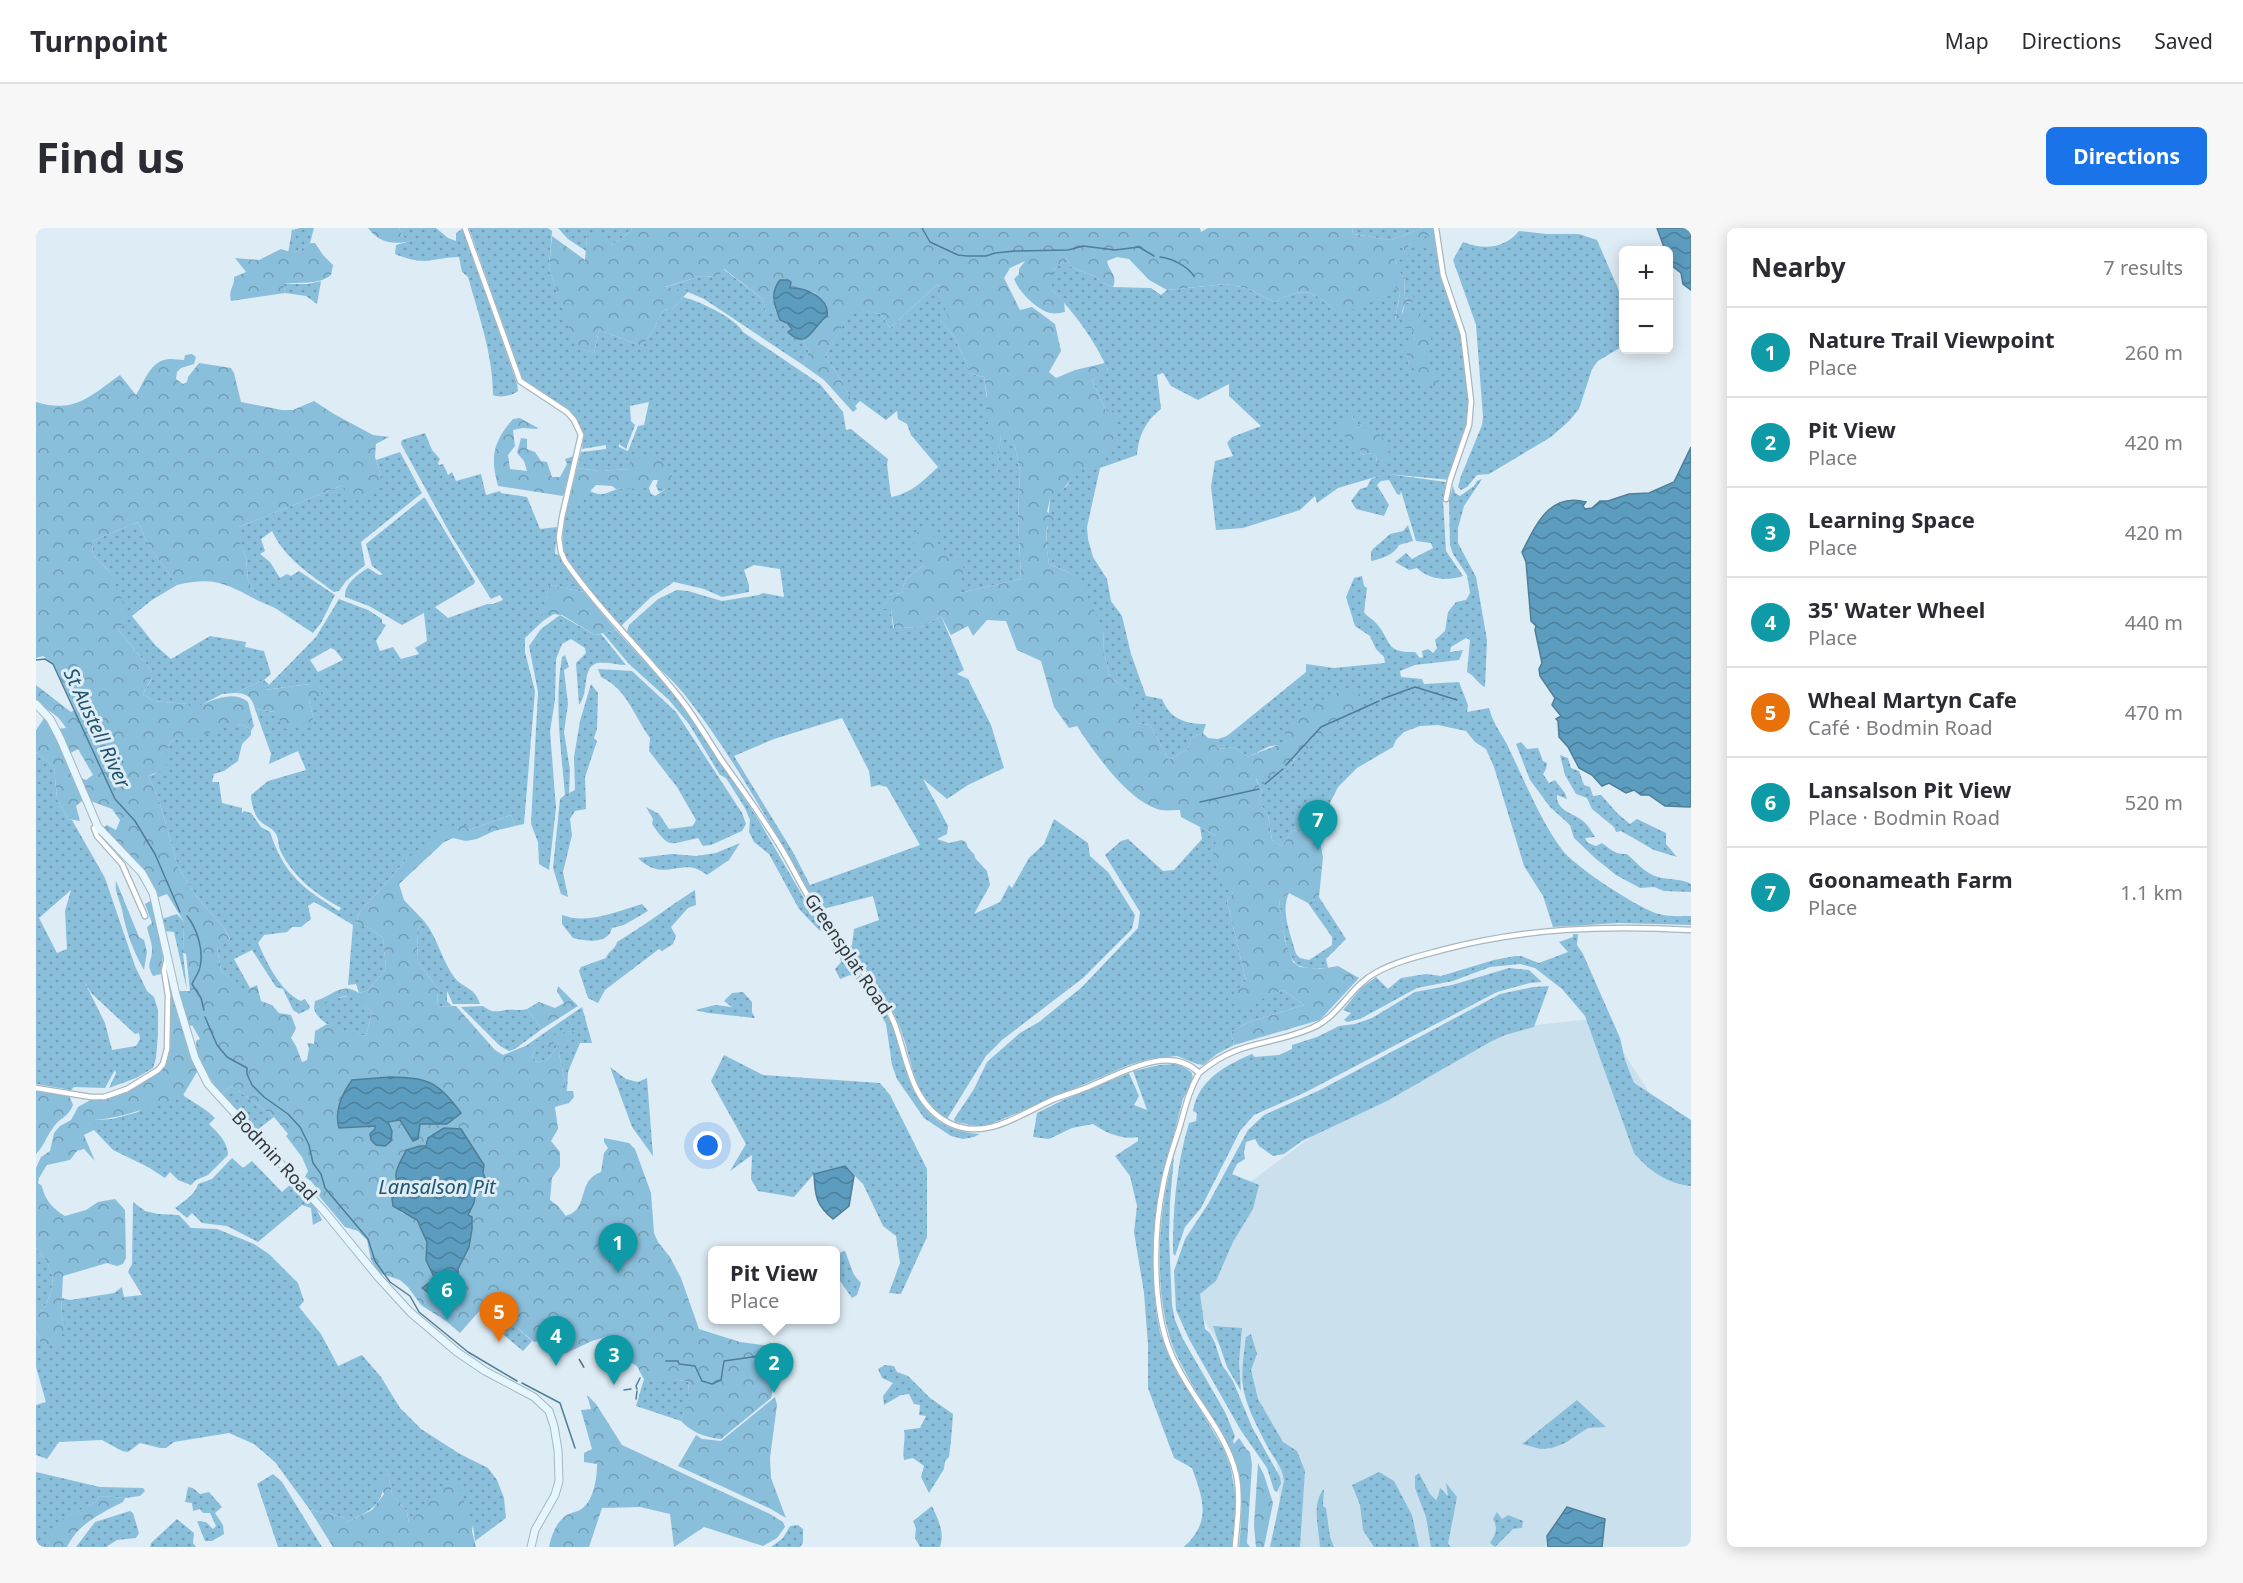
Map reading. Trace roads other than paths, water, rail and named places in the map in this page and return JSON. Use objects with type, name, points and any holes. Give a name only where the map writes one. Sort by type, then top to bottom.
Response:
[{"type":"main road","name":"Bodmin Road","points":[[36,704],[55,727],[97,825],[142,873],[150,886],[195,1058],[208,1084],[324,1211],[410,1312],[457,1352],[485,1371],[534,1397],[549,1412],[558,1450],[559,1481],[555,1495],[537,1525],[531,1547]]},
{"type":"street","name":"Greensplat Road","points":[[465,228],[520,381],[567,412],[574,420],[581,435],[562,517],[559,538],[561,552],[600,608],[680,698],[740,784],[824,922],[883,1001],[895,1023],[917,1091],[929,1110],[951,1124],[969,1129],[986,1129],[1001,1125],[1054,1100],[1130,1069],[1170,1060],[1192,1067],[1199,1073]]},
{"type":"street","points":[[1436,228],[1443,275],[1464,334],[1471,401],[1469,425],[1446,498]]},
{"type":"street","points":[[97,825],[94,828],[97,836],[122,864],[145,915]]},
{"type":"street","points":[[1235,1547],[1239,1498],[1235,1472],[1225,1447],[1172,1357],[1162,1332],[1158,1310],[1158,1229],[1162,1188],[1188,1092],[1199,1073],[1216,1060],[1237,1049],[1295,1034],[1318,1025],[1334,1015],[1362,983],[1377,972],[1405,960],[1460,945],[1527,932],[1629,927],[1691,930]]},
{"type":"street","points":[[36,1088],[104,1097],[127,1089],[158,1070],[163,1064],[167,1049],[168,995],[164,971],[167,958]]},
{"type":"water","points":[[1657,228],[1691,228],[1691,290],[1683,284],[1681,273],[1673,267],[1673,246],[1664,246]]},
{"type":"water","points":[[780,280],[788,280],[791,282],[790,288],[803,289],[821,299],[825,304],[827,316],[805,338],[795,337],[788,332],[792,329],[780,320],[774,295]]},
{"type":"water","points":[[1691,447],[1690,807],[1665,806],[1649,795],[1641,795],[1634,790],[1626,793],[1609,783],[1602,786],[1592,775],[1579,768],[1568,747],[1559,737],[1556,719],[1561,716],[1552,705],[1555,698],[1540,676],[1539,669],[1542,663],[1536,626],[1531,621],[1526,562],[1522,552],[1545,513],[1553,506],[1573,500],[1586,502],[1583,506],[1585,509],[1592,508],[1600,501],[1608,501],[1629,494],[1649,493],[1674,482]]},
{"type":"water","points":[[390,1077],[423,1080],[431,1083],[446,1094],[461,1113],[447,1124],[420,1124],[418,1139],[413,1141],[400,1120],[388,1122],[392,1131],[391,1141],[385,1146],[376,1145],[371,1140],[370,1134],[375,1126],[339,1128],[340,1103],[352,1080]]},
{"type":"water","name":"Lansalson Pit","points":[[444,1128],[461,1129],[484,1165],[485,1178],[482,1180],[483,1185],[476,1190],[474,1203],[468,1215],[472,1217],[472,1229],[469,1247],[458,1269],[459,1291],[454,1296],[454,1302],[437,1299],[422,1288],[435,1279],[426,1260],[427,1242],[417,1220],[393,1206],[392,1198],[396,1189],[396,1174],[406,1150],[426,1146],[428,1138]]},
{"type":"water","points":[[845,1166],[854,1176],[849,1206],[833,1219],[818,1200],[814,1174]]},
{"type":"water","points":[[1567,1507],[1605,1519],[1602,1547],[1548,1547],[1547,1536]]},
{"type":"waterway","points":[[922,228],[930,242],[958,255],[986,256],[1015,251],[1068,250],[1083,246],[1115,250],[1139,247],[1154,256]]},
{"type":"waterway","points":[[1160,257],[1179,263],[1194,276]]},
{"type":"waterway","name":"St Austell River","points":[[36,660],[45,659],[53,664],[115,799],[135,821],[155,854],[180,912]]},
{"type":"waterway","points":[[1382,699],[1415,687],[1457,700]]},
{"type":"waterway","points":[[1286,765],[1321,727],[1379,701]]},
{"type":"waterway","points":[[1265,784],[1283,769]]},
{"type":"waterway","points":[[1200,802],[1259,789]]},
{"type":"waterway","name":"St Austell River","points":[[187,916],[197,933],[200,947],[200,967],[192,984],[201,998],[204,1010]]},
{"type":"waterway","name":"St Austell River","points":[[205,1017],[217,1045],[227,1057],[247,1068],[252,1085],[264,1097],[288,1114],[300,1127],[325,1188],[368,1239],[375,1261],[390,1282],[410,1296],[419,1312],[468,1352],[517,1381]]},
{"type":"waterway","points":[[666,1361],[678,1361],[679,1364],[695,1366],[702,1381],[712,1384],[721,1380],[724,1361],[759,1356]]},
{"type":"waterway","points":[[637,1389],[640,1378]]},
{"type":"waterway","name":"St Austell River","points":[[522,1383],[560,1403],[575,1448]]},
{"type":"waterway","points":[[624,1390],[631,1389]]},
{"type":"waterway","points":[[636,1399],[637,1391]]},
{"type":"railway","points":[[579,1359],[585,1369]]},
{"type":"place","name":"Goonameath Farm","points":[[1318,850]]},
{"type":"place","name":"Nature Trail Viewpoint","points":[[618,1273]]},
{"type":"place","name":"Lansalson Pit View","points":[[447,1320]]},
{"type":"place","name":"Wheal Martyn Cafe","points":[[499,1342]]},
{"type":"place","name":"35' Water Wheel","points":[[556,1366]]},
{"type":"place","name":"Learning Space","points":[[614,1385]]},
{"type":"place","name":"Pit View","points":[[774,1393]]}]
